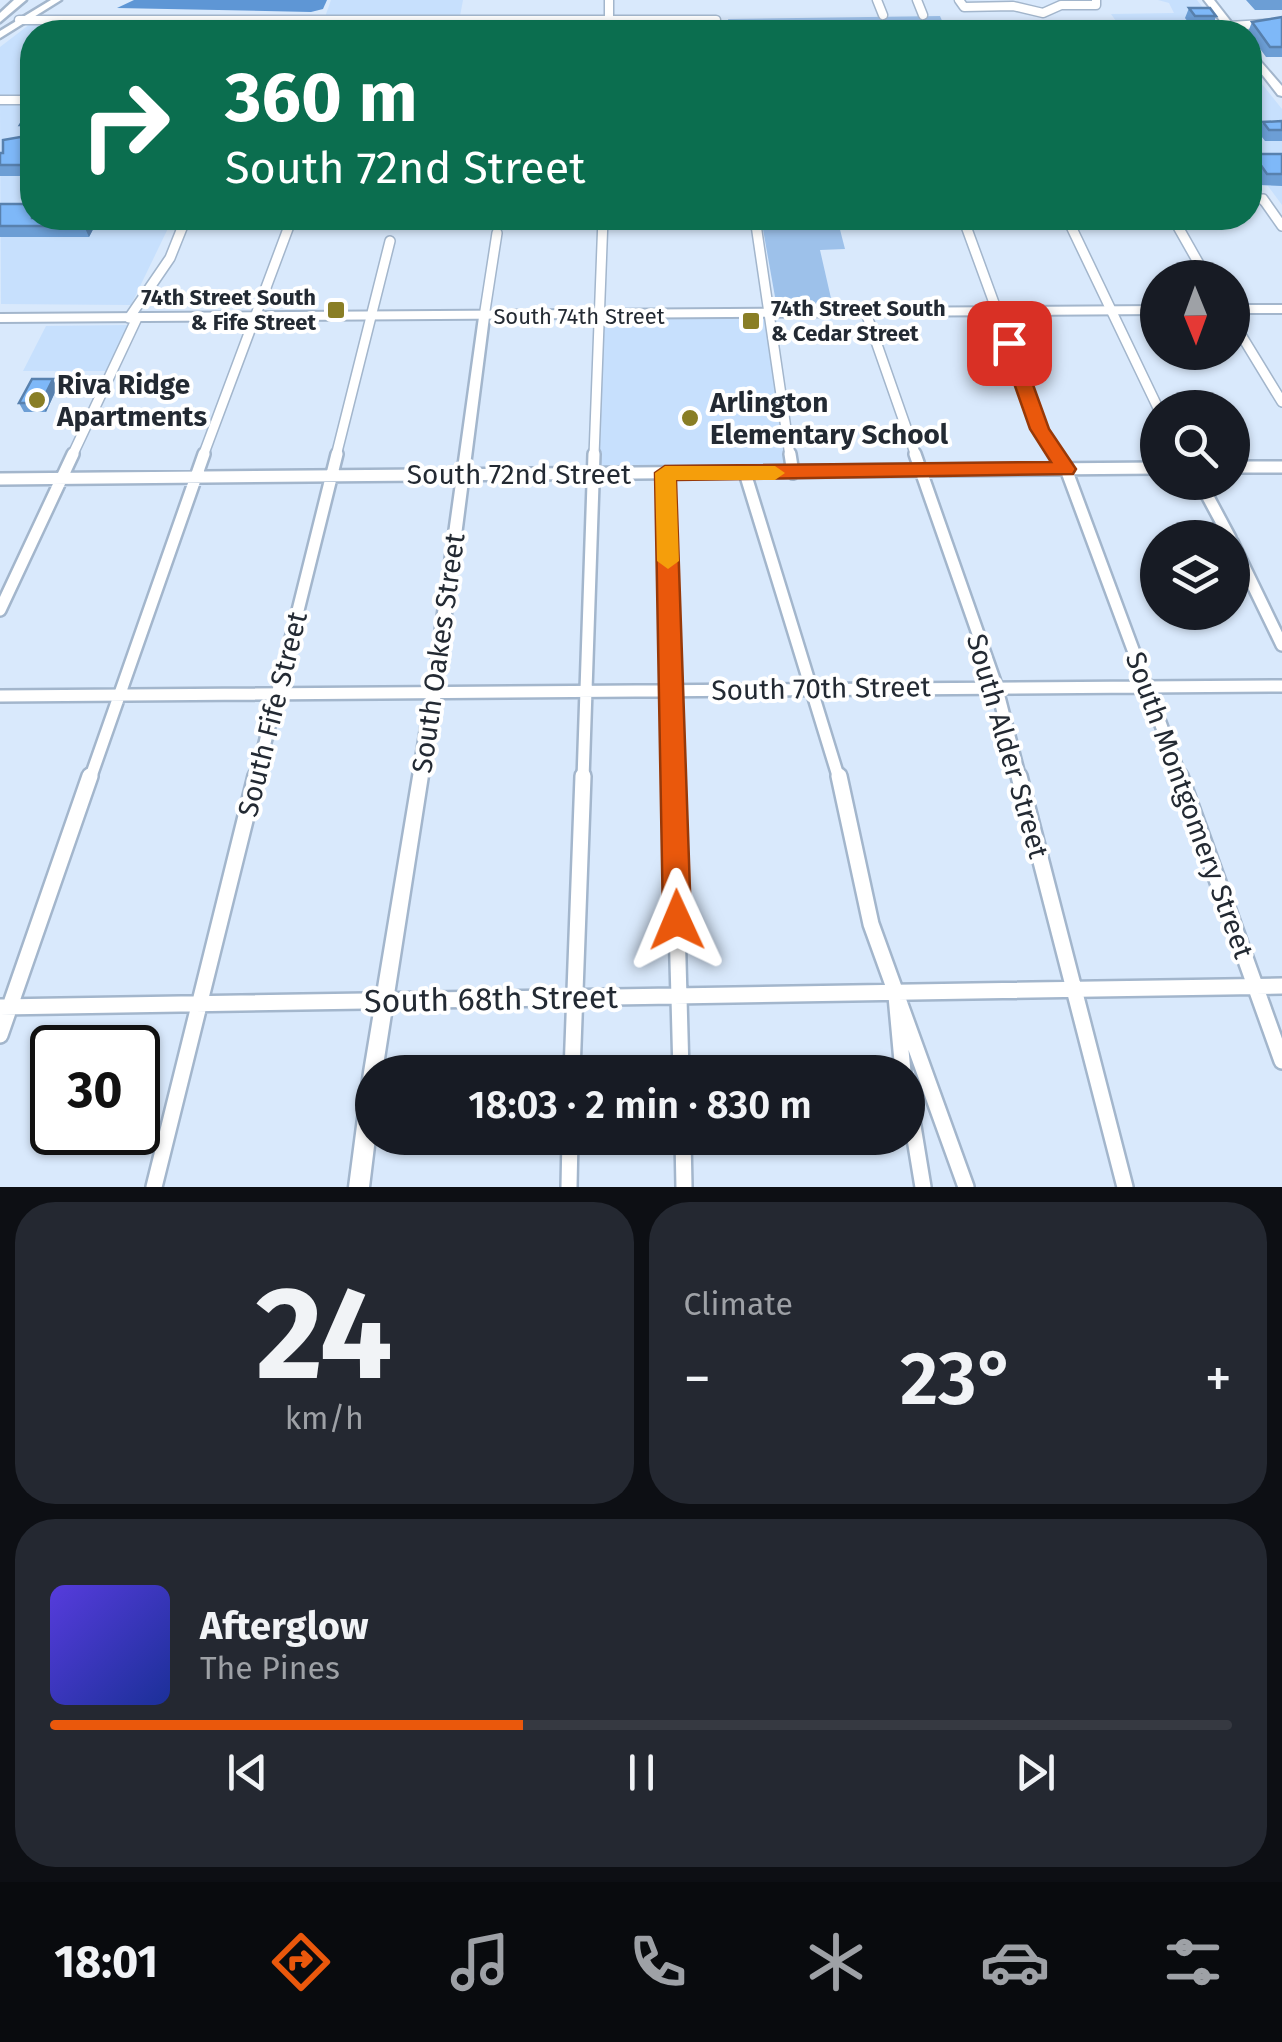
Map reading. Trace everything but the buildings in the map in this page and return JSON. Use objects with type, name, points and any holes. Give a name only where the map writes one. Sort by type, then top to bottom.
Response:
[{"type":"highway","points":[[0,16],[19,0]]},
{"type":"main road","points":[[0,35],[57,0]]},
{"type":"main road","points":[[1209,0],[1225,20]]},
{"type":"main road","points":[[1262,67],[1282,93]]},
{"type":"main road","points":[[1250,309],[1282,308]]},
{"type":"main road","name":"South 74th Street","points":[[0,318],[1140,310]]},
{"type":"street","points":[[609,0],[609,20]]},
{"type":"street","points":[[878,0],[883,15]]},
{"type":"street","points":[[918,0],[923,15]]},
{"type":"street","points":[[962,3],[1018,4],[1045,13],[1058,3],[1096,2]]},
{"type":"street","points":[[20,20],[716,20]]},
{"type":"street","points":[[1262,202],[1282,226]]},
{"type":"street","points":[[0,610],[133,318],[170,258],[181,230]]},
{"type":"street","points":[[0,1034],[5,1007],[288,230]]},
{"type":"street","points":[[573,1055],[602,230]]},
{"type":"street","points":[[757,230],[793,473]]},
{"type":"street","name":"South Montgomery Street","points":[[967,230],[1040,429],[1066,469],[1282,1061]]},
{"type":"street","points":[[1073,230],[1149,390]]},
{"type":"street","points":[[1179,230],[1197,260]]},
{"type":"street","name":"South Oakes Street","points":[[376,1055],[434,692],[497,233]]},
{"type":"street","name":"South Fife Street","points":[[154,1187],[390,241]]},
{"type":"street","name":"South Alder Street","points":[[866,313],[996,685],[1125,1187]]},
{"type":"street","points":[[1250,350],[1282,402]]},
{"type":"street","points":[[1250,467],[1282,467]]},
{"type":"street","name":"South 72nd Street","points":[[0,478],[1140,468]]},
{"type":"street","points":[[665,473],[681,1055]]},
{"type":"street","points":[[745,473],[816,688],[849,814],[871,924],[966,1187]]},
{"type":"street","points":[[1250,579],[1282,645]]},
{"type":"street","name":"South 70th Street","points":[[0,696],[996,685],[1282,686]]},
{"type":"street","name":"South 68th Street","points":[[5,1007],[1282,986]]},
{"type":"street","points":[[896,992],[902,1055]]},
{"type":"street","name":"South Oakes Street","points":[[359,1187],[363,1155]]},
{"type":"street","points":[[568,1187],[569,1155]]},
{"type":"street","points":[[683,1155],[684,1187]]},
{"type":"street","points":[[918,1155],[923,1187]]},
{"type":"shaded area","points":[[134,0],[327,0],[323,9],[311,12],[117,8]]},
{"type":"shaded area","points":[[331,0],[463,0],[460,16],[325,17]]},
{"type":"shaded area","points":[[1158,0],[1197,0],[1213,20],[1115,20],[1111,14],[1174,13],[1169,3]]},
{"type":"shaded area","points":[[940,16],[942,20],[728,20]]},
{"type":"shaded area","points":[[20,32],[20,97],[0,97],[0,47]]},
{"type":"shaded area","points":[[1262,84],[1282,109],[1282,205],[1268,186],[1262,186]]},
{"type":"shaded area","points":[[20,103],[20,230],[167,230],[131,305],[1,304],[0,104]]},
{"type":"shaded area","points":[[763,230],[840,230],[845,249],[820,250],[833,307],[777,308]]},
{"type":"shaded area","name":"Arlington Elementary School","points":[[769,315],[793,473],[593,473],[598,316]]},
{"type":"shaded area","points":[[128,325],[107,371],[23,371],[46,326]]},
{"type":"slow traffic","points":[[668,561],[665,473],[775,473]]},
{"type":"place","name":"74th Street South & Fife Street","points":[[336,310]]},
{"type":"place","name":"74th Street South & Cedar Street","points":[[751,321]]},
{"type":"place","name":"Riva Ridge Apartments","points":[[37,400]]},
{"type":"place","name":"Arlington Elementary School","points":[[690,418]]},
{"type":"route","points":[[677,920],[665,473],[1066,469],[1040,429],[1009,343]]}]
